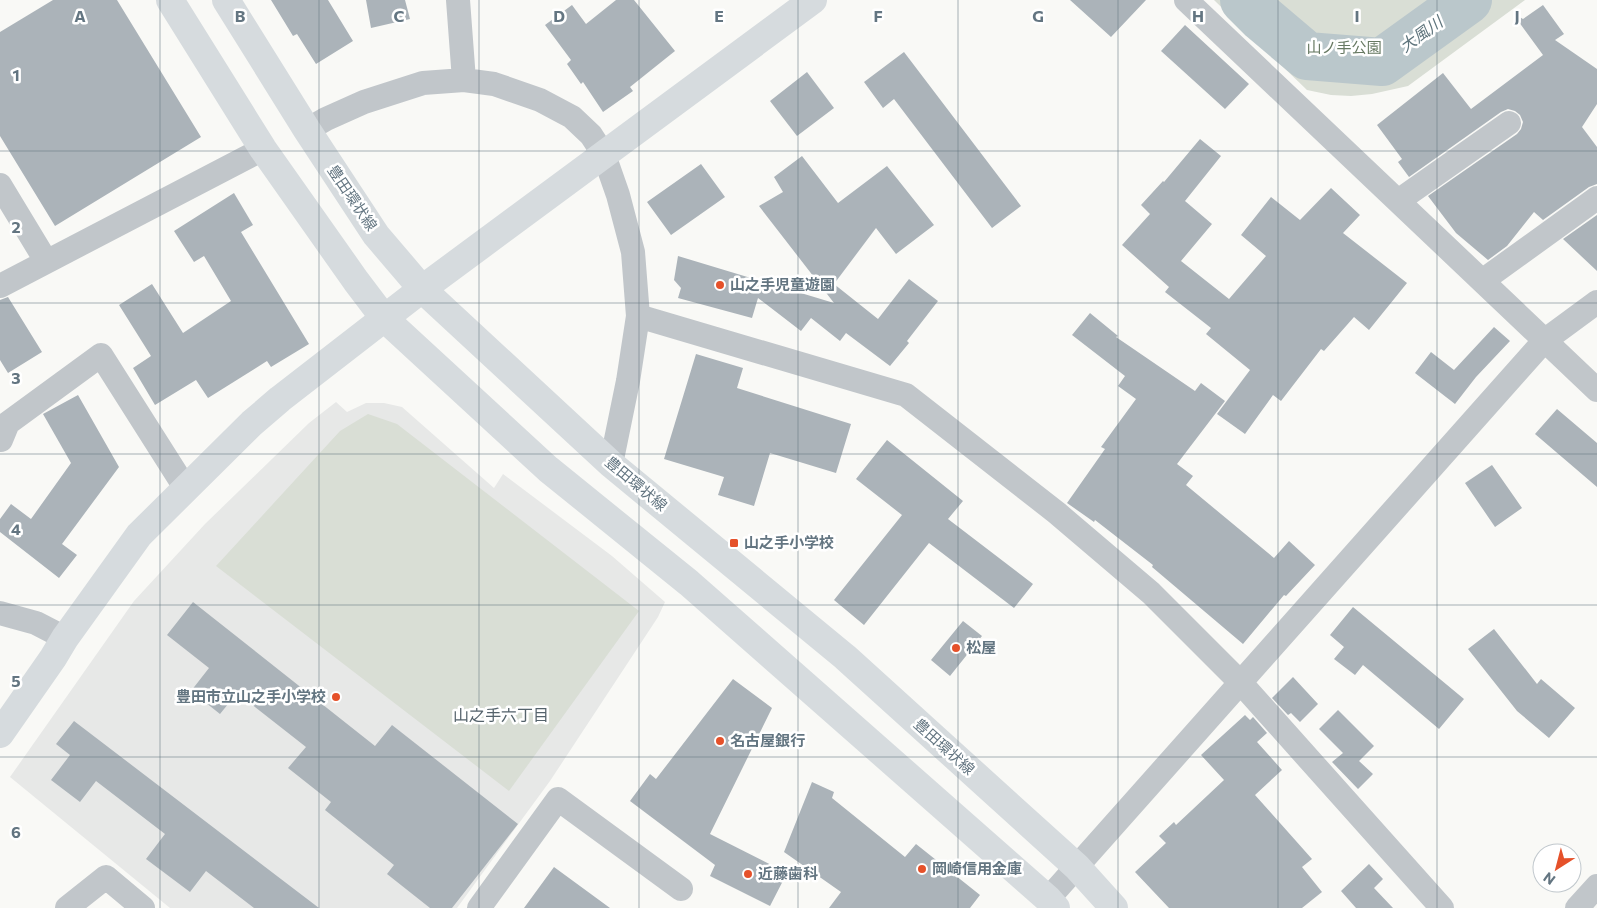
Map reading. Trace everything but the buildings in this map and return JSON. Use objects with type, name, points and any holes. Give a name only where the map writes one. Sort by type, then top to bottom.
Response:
[{"type":"main road","points":[[170,0],[263,149],[356,282],[384,318],[548,470],[689,583],[1048,905]]},
{"type":"main road","name":"豊田環状線","points":[[226,0],[306,130],[376,235],[422,289],[611,464],[845,657],[1077,867],[1114,908]]},
{"type":"main road","points":[[0,734],[65,638],[139,535],[252,423],[280,399],[422,289],[813,0]]},
{"type":"street","points":[[458,0],[464,80]]},
{"type":"street","points":[[1186,0],[1597,390]]},
{"type":"street","points":[[306,130],[364,102],[423,83],[464,80],[494,84],[540,100],[572,117],[591,135],[604,155],[618,195],[633,252],[638,316],[628,381],[611,464]]},
{"type":"street","points":[[1398,201],[1509,123]]},
{"type":"street","points":[[0,286],[263,149]]},
{"type":"street","points":[[0,185],[46,261]]},
{"type":"street","points":[[1482,281],[1597,198]]},
{"type":"street","points":[[1048,905],[1077,867],[1544,341],[1597,302]]},
{"type":"street","points":[[638,316],[906,395],[1057,513],[1136,580],[1240,682],[1442,908]]},
{"type":"street","points":[[1,440],[8,423],[101,354],[186,489]]},
{"type":"street","points":[[0,613],[36,623],[65,638]]},
{"type":"street","points":[[479,908],[558,799],[681,889]]},
{"type":"street","points":[[67,908],[106,877],[143,908]]},
{"type":"street","points":[[1577,908],[1597,886]]},
{"type":"shaded area","name":"豊田市立山之手小学校","points":[[336,402],[347,412],[366,403],[384,403],[402,407],[494,488],[503,474],[612,556],[665,602],[658,617],[550,781],[457,908],[170,908],[10,777],[134,601],[205,524],[309,423]]},
{"type":"green space","name":"山ノ手公園","points":[[1214,0],[1525,0],[1408,86],[1372,94],[1351,96],[1331,95],[1307,90]]},
{"type":"green space","points":[[368,414],[397,424],[639,611],[509,791],[216,566],[340,431]]},
{"type":"waterway","name":"大風川","points":[[1244,0],[1307,56],[1382,62],[1468,0]]},
{"type":"place","name":"山之手児童遊園","points":[[720,285]]},
{"type":"place","name":"山之手小学校","points":[[734,543]]},
{"type":"place","name":"松屋","points":[[956,648]]},
{"type":"place","name":"豊田市立山之手小学校","points":[[336,697]]},
{"type":"place","name":"名古屋銀行","points":[[720,741]]},
{"type":"place","name":"岡崎信用金庫","points":[[922,869]]},
{"type":"place","name":"近藤歯科","points":[[748,874]]},
{"type":"district","name":"山之手六丁目","points":[[501,715]]}]
